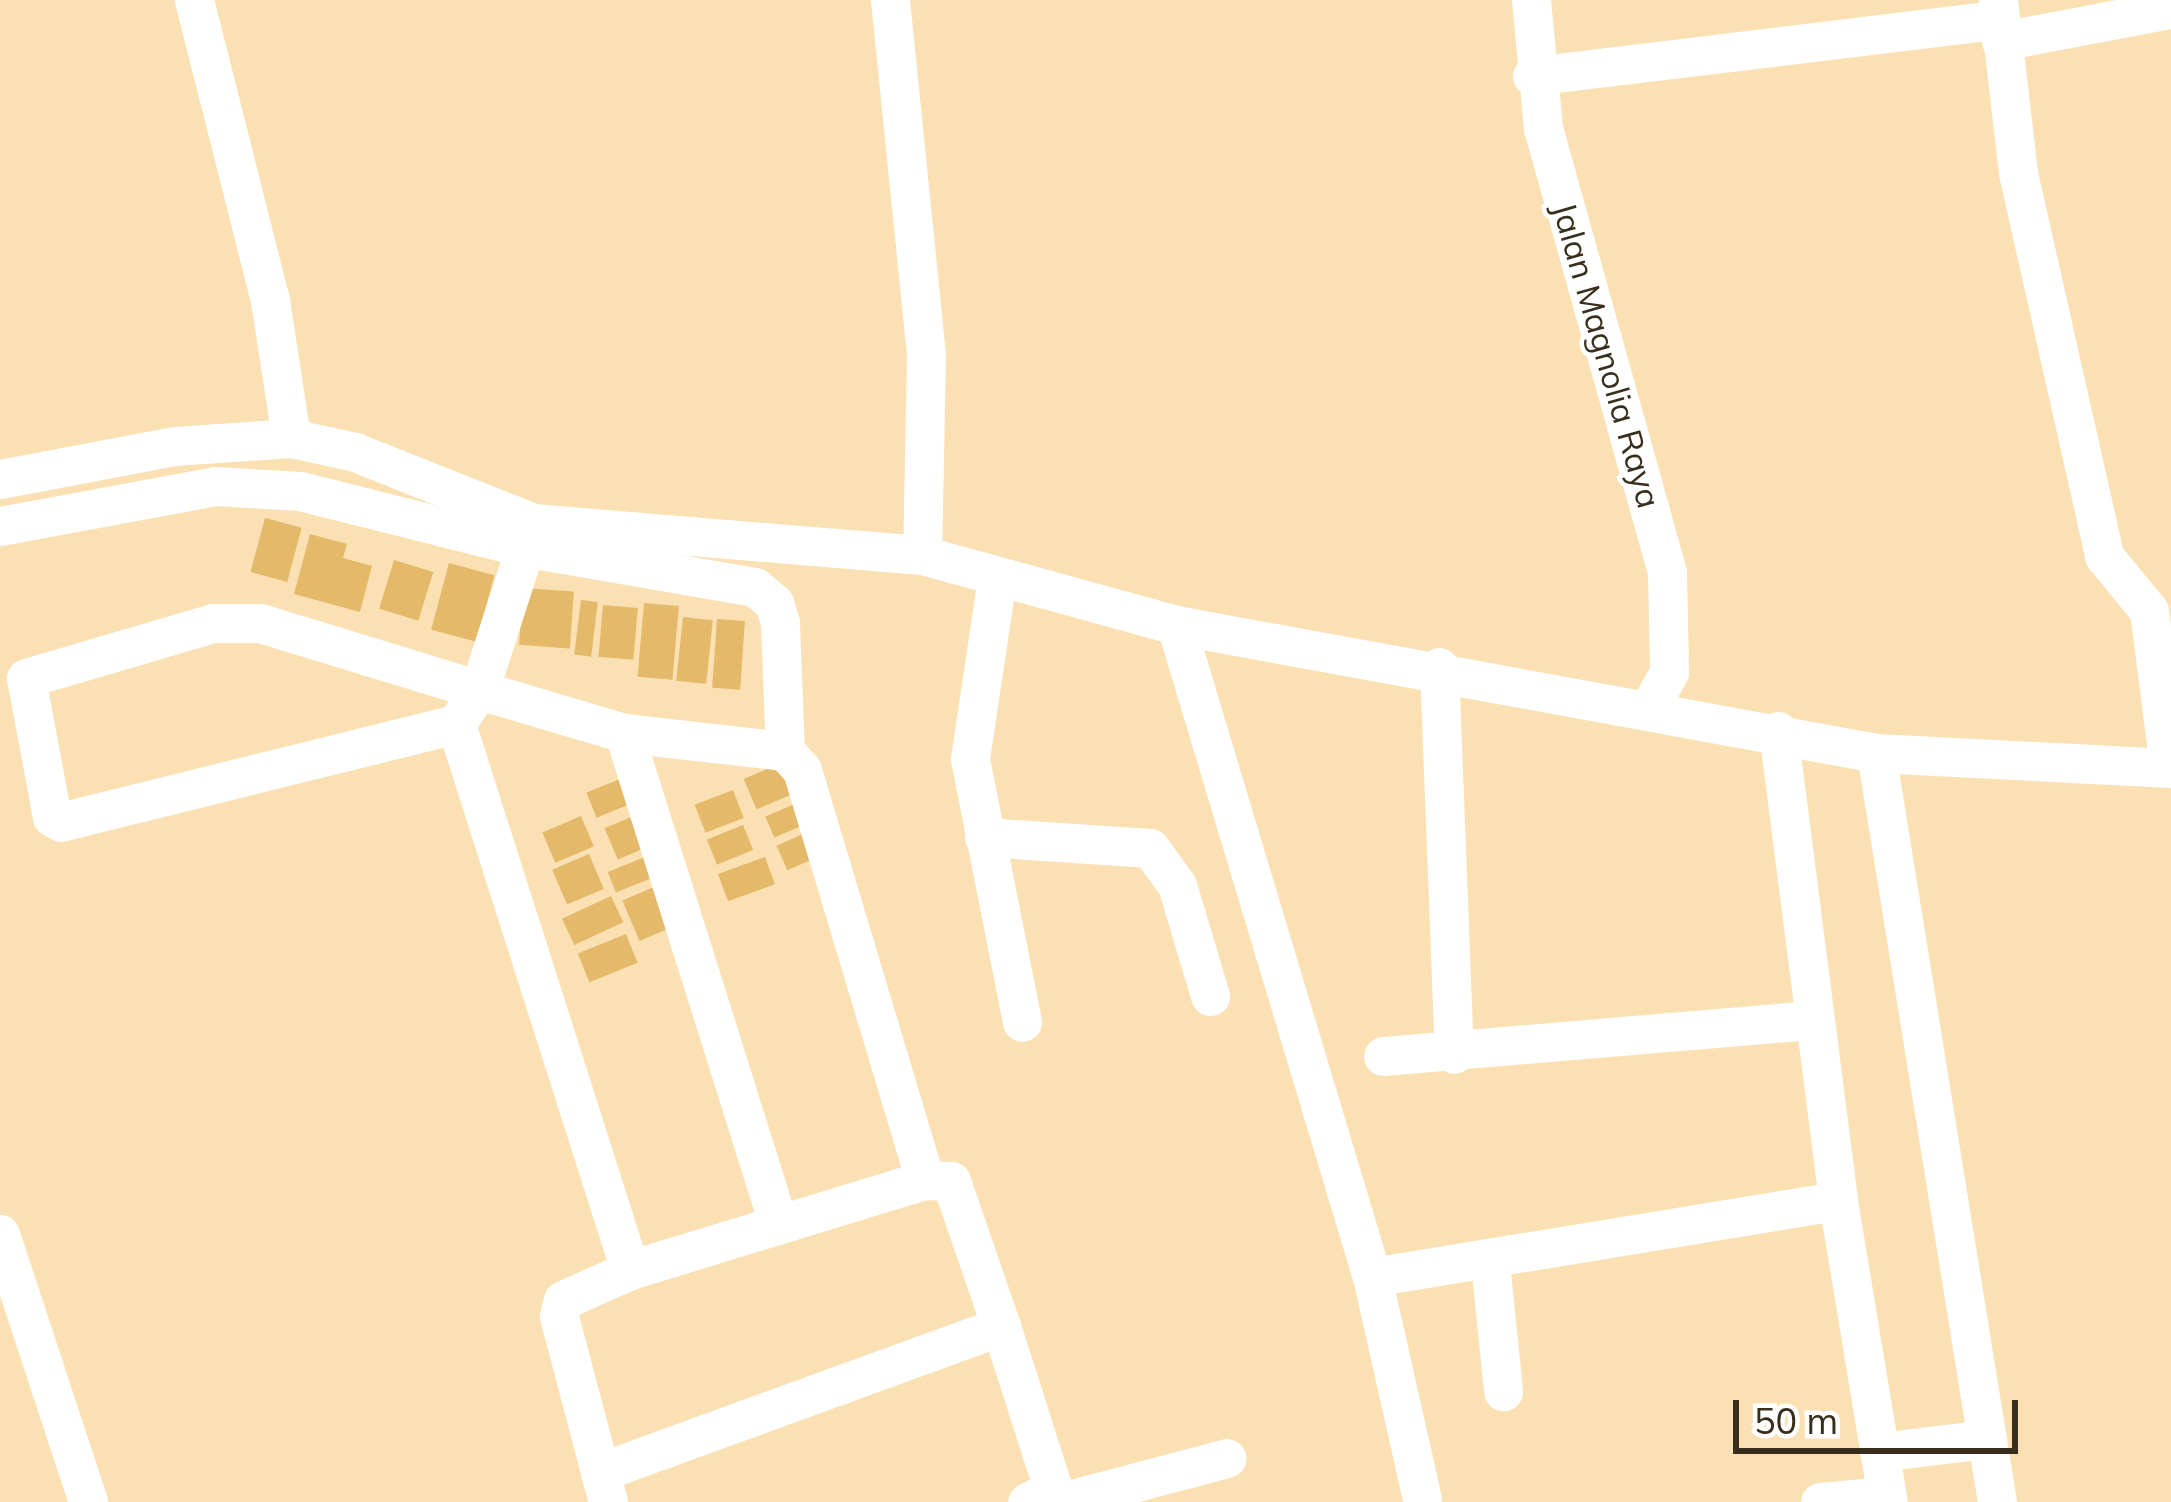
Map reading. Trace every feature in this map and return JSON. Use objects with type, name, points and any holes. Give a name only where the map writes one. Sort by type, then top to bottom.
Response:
[{"type":"street","points":[[194,0],[270,300],[291,438]]},
{"type":"street","points":[[890,0],[926,353],[922,555]]},
{"type":"street","name":"Jalan Magnolia Raya","points":[[1531,0],[1532,76],[1666,574],[1669,672],[1650,706]]},
{"type":"street","points":[[1532,76],[1999,20],[2171,9]]},
{"type":"street","points":[[0,479],[174,446],[291,438],[355,452],[528,535],[922,555],[1176,625],[1439,667],[1876,753],[2170,768],[2149,611],[2104,556],[2018,173],[1999,20]]},
{"type":"street","points":[[0,526],[216,486],[300,491],[528,535],[755,587],[774,603],[780,623],[784,751]]},
{"type":"street","points":[[528,535],[479,690],[456,724],[61,822],[52,817],[23,689],[31,674],[236,622],[479,690],[624,733],[784,751],[802,770],[925,1180]]},
{"type":"street","points":[[998,578],[970,759],[1022,1022]]},
{"type":"street","points":[[1176,625],[1372,1277],[1421,1498]]},
{"type":"street","points":[[1439,667],[1454,1054]]},
{"type":"street","points":[[456,724],[629,1270]]},
{"type":"street","points":[[1778,731],[1838,1201],[1887,1499],[1820,1502]]},
{"type":"street","points":[[624,733],[778,1223]]},
{"type":"street","points":[[1876,753],[1997,1502]]},
{"type":"street","points":[[984,837],[1150,848],[1167,862],[1210,996]]},
{"type":"street","points":[[1383,1056],[1454,1054],[1814,1021]]},
{"type":"street","points":[[1001,1326],[604,1487],[559,1307],[629,1270],[925,1180],[951,1181],[1001,1326],[1039,1497],[1068,1500],[1227,1458]]},
{"type":"street","points":[[1372,1277],[1490,1262],[1838,1201]]},
{"type":"street","points":[[0,1234],[88,1502]]},
{"type":"street","points":[[1490,1262],[1503,1391]]},
{"type":"street","points":[[1879,1452],[1987,1438]]},
{"type":"building","points":[[265,518],[302,528],[287,582],[251,572]]},
{"type":"building","points":[[310,534],[347,544],[343,558],[372,566],[360,612],[294,594]]},
{"type":"building","points":[[394,560],[433,572],[418,621],[379,609]]},
{"type":"building","points":[[449,563],[494,575],[477,642],[431,630]]},
{"type":"building","points":[[523,588],[574,592],[570,648],[519,645]]},
{"type":"building","points":[[581,600],[598,602],[591,657],[574,655]]},
{"type":"building","points":[[644,603],[679,606],[672,680],[638,677]]},
{"type":"building","points":[[603,605],[638,608],[633,660],[598,657]]},
{"type":"building","points":[[683,617],[713,620],[706,684],[676,681]]},
{"type":"building","points":[[717,619],[745,621],[740,690],[712,688]]},
{"type":"building","points":[[786,761],[799,791],[757,809],[744,779]]},
{"type":"building","points":[[630,775],[640,800],[597,818],[586,793]]},
{"type":"building","points":[[733,790],[744,818],[705,833],[695,805]]},
{"type":"building","points":[[804,800],[813,821],[774,838],[765,816]]},
{"type":"building","points":[[645,811],[658,842],[618,859],[604,828]]},
{"type":"building","points":[[581,816],[594,846],[555,863],[542,832]]},
{"type":"building","points":[[743,825],[753,850],[717,865],[707,840]]},
{"type":"building","points":[[814,829],[825,854],[788,870],[777,846]]},
{"type":"building","points":[[655,853],[663,873],[616,893],[608,872]]},
{"type":"building","points":[[589,854],[604,889],[567,905],[552,870]]},
{"type":"building","points":[[765,857],[775,884],[728,901],[718,874]]},
{"type":"building","points":[[661,884],[678,925],[640,941],[622,900]]},
{"type":"building","points":[[611,896],[623,922],[574,945],[562,919]]},
{"type":"building","points":[[626,934],[638,963],[589,982],[578,953]]}]
